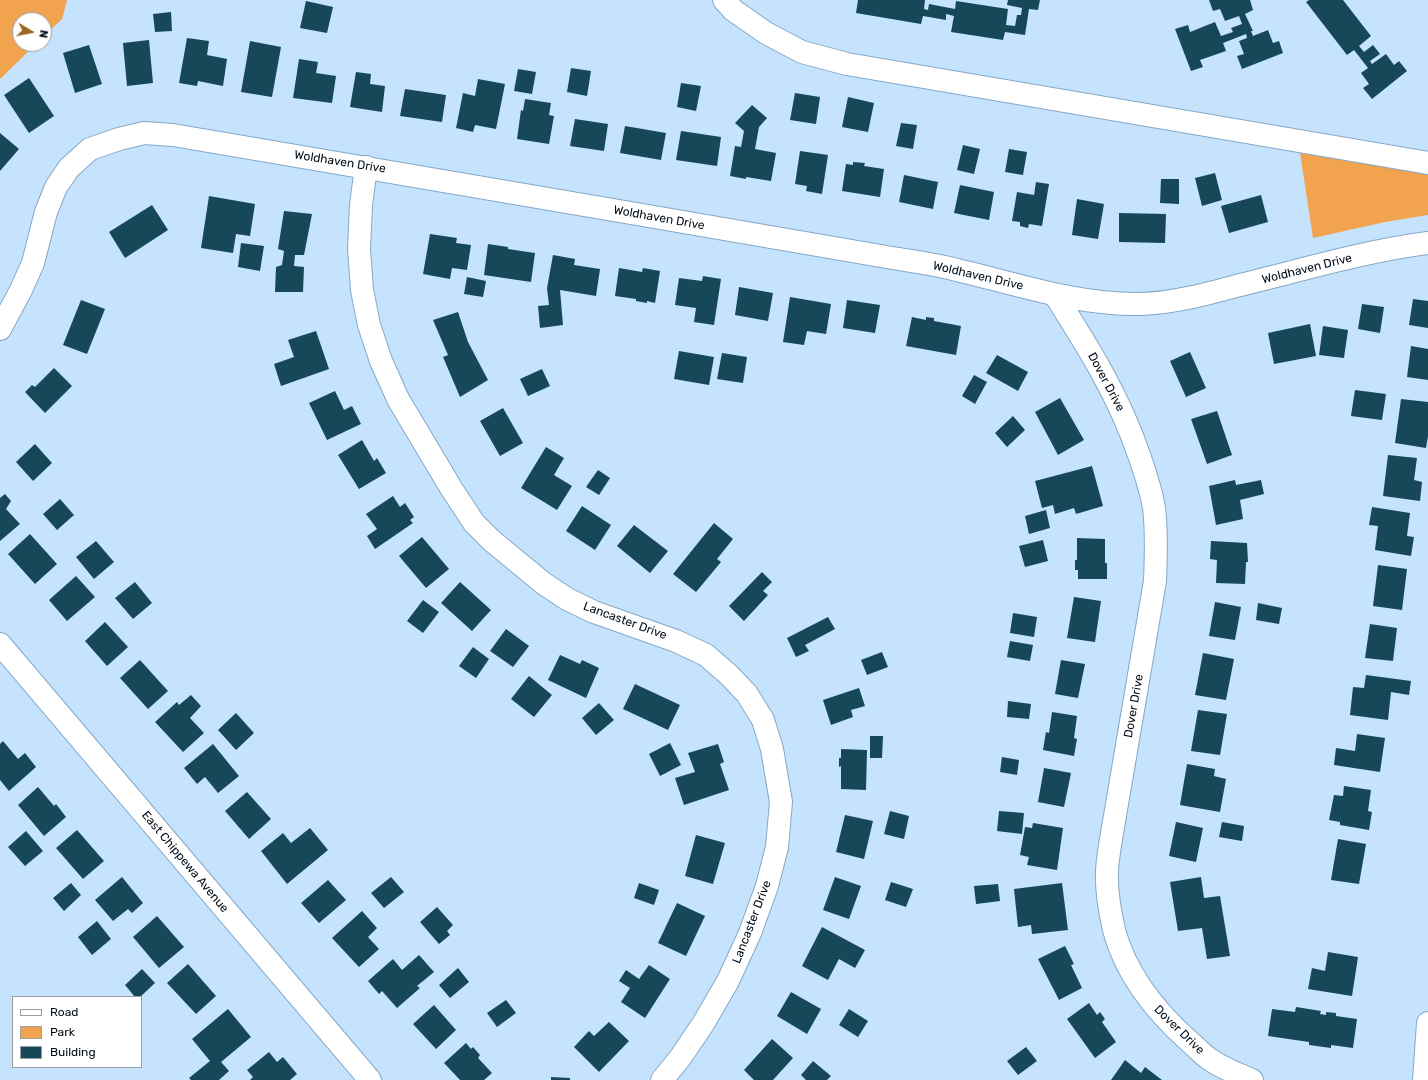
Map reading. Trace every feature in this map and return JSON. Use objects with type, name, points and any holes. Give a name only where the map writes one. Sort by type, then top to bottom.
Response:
[{"type":"street","points":[[724,0],[734,10],[766,33],[802,52],[847,64],[1428,163]]},
{"type":"street","name":"Woldhaven Drive","points":[[0,329],[21,290],[33,263],[46,212],[56,187],[69,168],[90,149],[119,139],[144,133],[173,135],[366,167],[953,269],[1055,295],[1106,303],[1140,304],[1169,301],[1216,292],[1348,258],[1428,243]]},
{"type":"street","name":"Lancaster Drive","points":[[366,167],[361,205],[359,248],[362,290],[369,325],[381,361],[398,399],[451,488],[474,523],[491,540],[542,583],[567,599],[594,612],[676,640],[706,655],[730,675],[747,694],[763,720],[772,749],[781,802],[777,847],[767,886],[750,933],[728,981],[703,1024],[680,1058],[662,1080]]},
{"type":"street","name":"Dover Drive","points":[[1055,295],[1096,360],[1115,395],[1132,433],[1145,472],[1153,507],[1156,544],[1155,581],[1110,845],[1107,874],[1109,900],[1114,930],[1124,958],[1139,985],[1154,1006],[1171,1025],[1209,1059],[1252,1080]]},
{"type":"street","name":"East Chippewa Avenue","points":[[0,644],[370,1080]]},
{"type":"street","points":[[1424,1080],[1428,1023]]},
{"type":"green space","points":[[0,0],[67,0],[62,19],[52,28],[52,12],[12,12],[12,52],[28,52],[0,79]]},
{"type":"green space","points":[[1300,153],[1428,174],[1428,215],[1385,222],[1313,238]]},
{"type":"building","points":[[858,0],[925,0],[924,9],[928,10],[929,4],[955,9],[956,1],[1008,9],[1006,25],[1015,26],[1017,15],[1021,15],[1022,8],[1007,5],[1008,0],[1040,0],[1038,10],[1029,9],[1025,35],[1005,32],[1003,40],[951,32],[954,16],[946,14],[946,20],[923,16],[921,24],[856,13]]},
{"type":"building","points":[[1209,0],[1250,0],[1253,10],[1245,14],[1253,31],[1251,31],[1253,36],[1268,30],[1273,43],[1279,41],[1283,53],[1242,69],[1237,56],[1244,54],[1239,41],[1247,38],[1246,34],[1223,43],[1226,51],[1200,60],[1203,67],[1191,71],[1175,29],[1188,25],[1190,32],[1215,22],[1221,36],[1233,32],[1231,28],[1242,24],[1239,16],[1225,21],[1220,9],[1213,11]]},
{"type":"building","points":[[1309,0],[1343,0],[1371,36],[1359,46],[1364,52],[1373,45],[1380,54],[1370,61],[1372,64],[1386,54],[1394,65],[1399,61],[1407,71],[1372,99],[1363,88],[1369,84],[1361,73],[1368,68],[1354,50],[1347,55],[1306,2]]},
{"type":"building","points":[[306,1],[333,7],[327,33],[300,28]]},
{"type":"building","points":[[171,12],[172,31],[155,32],[153,14]]},
{"type":"building","points":[[187,38],[209,41],[207,55],[227,59],[223,86],[198,81],[197,86],[179,83]]},
{"type":"building","points":[[149,40],[153,83],[127,86],[123,43]]},
{"type":"building","points":[[250,41],[281,47],[272,97],[241,92]]},
{"type":"building","points":[[89,45],[102,84],[75,93],[63,53]]},
{"type":"building","points":[[299,59],[318,62],[316,73],[336,76],[332,103],[293,98]]},
{"type":"building","points":[[571,68],[591,71],[587,96],[567,92]]},
{"type":"building","points":[[518,69],[536,72],[532,94],[514,91]]},
{"type":"building","points":[[356,72],[371,74],[370,84],[385,86],[382,112],[350,107]]},
{"type":"building","points":[[29,78],[54,116],[29,133],[4,95]]},
{"type":"building","points":[[478,79],[505,84],[496,129],[475,125],[473,132],[456,128],[463,93],[475,96]]},
{"type":"building","points":[[681,83],[701,86],[696,111],[677,107]]},
{"type":"building","points":[[405,89],[446,95],[442,122],[400,116]]},
{"type":"building","points":[[795,93],[820,97],[816,124],[790,120]]},
{"type":"building","points":[[848,97],[874,103],[868,132],[842,127]]},
{"type":"building","points":[[525,99],[551,103],[549,115],[554,116],[549,144],[517,139],[521,110],[523,111]]},
{"type":"building","points":[[752,105],[767,118],[759,127],[755,149],[776,153],[771,181],[730,176],[735,146],[741,147],[744,131],[735,123]]},
{"type":"building","points":[[575,119],[608,124],[604,151],[570,146]]},
{"type":"building","points":[[901,123],[917,125],[913,149],[896,146]]},
{"type":"building","points":[[625,126],[666,133],[661,160],[620,153]]},
{"type":"building","points":[[681,131],[721,137],[717,166],[676,160]]},
{"type":"building","points":[[0,133],[19,149],[0,171]]},
{"type":"building","points":[[963,145],[980,149],[974,174],[957,170]]},
{"type":"building","points":[[1009,149],[1027,152],[1023,175],[1005,172]]},
{"type":"building","points":[[800,151],[828,155],[822,194],[806,191],[807,186],[795,184]]},
{"type":"building","points":[[853,162],[865,163],[864,166],[884,169],[880,197],[842,191],[846,164],[853,165]]},
{"type":"building","points":[[1215,173],[1222,200],[1202,206],[1195,178]]},
{"type":"building","points":[[904,175],[938,182],[933,209],[899,202]]},
{"type":"building","points":[[1161,179],[1179,179],[1179,204],[1160,203]]},
{"type":"building","points":[[1036,182],[1049,184],[1042,226],[1029,224],[1028,228],[1020,226],[1020,222],[1012,221],[1017,192],[1034,195]]},
{"type":"building","points":[[960,185],[994,192],[989,220],[954,213]]},
{"type":"building","points":[[1261,195],[1268,222],[1229,233],[1221,206]]},
{"type":"building","points":[[209,196],[255,204],[250,236],[236,234],[233,253],[201,248]]},
{"type":"building","points":[[1077,199],[1104,204],[1098,239],[1072,235]]},
{"type":"building","points":[[152,205],[168,230],[125,258],[109,232]]},
{"type":"building","points":[[284,211],[312,214],[304,255],[295,255],[294,266],[304,267],[303,292],[275,292],[276,267],[282,265],[284,251],[278,249]]},
{"type":"building","points":[[1119,213],[1166,214],[1165,243],[1119,242]]},
{"type":"building","points":[[430,234],[457,238],[456,243],[471,245],[467,270],[452,268],[450,279],[423,274]]},
{"type":"building","points":[[241,243],[264,246],[260,271],[238,267]]},
{"type":"building","points":[[488,244],[535,253],[531,282],[484,275]]},
{"type":"building","points":[[553,255],[575,259],[574,265],[600,269],[596,296],[560,290],[563,325],[540,328],[538,306],[549,305],[547,288]]},
{"type":"building","points":[[619,268],[642,272],[643,268],[660,271],[655,303],[647,301],[647,303],[636,301],[636,299],[615,296]]},
{"type":"building","points":[[703,276],[721,279],[714,325],[694,322],[696,308],[675,305],[679,278],[702,281]]},
{"type":"building","points":[[467,277],[486,281],[483,297],[464,294]]},
{"type":"building","points":[[739,287],[773,293],[768,321],[735,315]]},
{"type":"building","points":[[790,297],[831,304],[826,334],[807,331],[804,345],[783,342]]},
{"type":"building","points":[[1413,299],[1428,301],[1428,328],[1409,325]]},
{"type":"building","points":[[81,300],[105,309],[87,354],[63,345]]},
{"type":"building","points":[[847,300],[880,305],[875,333],[843,328]]},
{"type":"building","points":[[1362,304],[1384,307],[1380,333],[1358,329]]},
{"type":"building","points":[[458,312],[468,342],[488,380],[460,397],[443,357],[448,355],[433,320]]},
{"type":"building","points":[[912,317],[926,320],[926,317],[934,318],[934,321],[961,326],[956,355],[906,346]]},
{"type":"building","points":[[1310,324],[1316,356],[1274,364],[1268,333]]},
{"type":"building","points":[[1323,326],[1348,330],[1344,358],[1319,355]]},
{"type":"building","points":[[316,331],[329,369],[281,386],[274,364],[294,357],[288,340]]},
{"type":"building","points":[[1411,346],[1428,349],[1428,380],[1407,377]]},
{"type":"building","points":[[679,351],[714,357],[709,385],[674,379]]},
{"type":"building","points":[[1190,352],[1206,388],[1186,397],[1170,361]]},
{"type":"building","points":[[722,353],[747,357],[743,383],[717,379]]},
{"type":"building","points":[[997,355],[1028,372],[1018,391],[986,373]]},
{"type":"building","points":[[54,368],[72,386],[45,413],[25,392],[32,385],[35,387]]},
{"type":"building","points":[[542,369],[550,386],[528,396],[520,379]]},
{"type":"building","points":[[974,375],[987,382],[975,404],[962,396]]},
{"type":"building","points":[[1355,390],[1386,394],[1382,420],[1351,416]]},
{"type":"building","points":[[335,391],[344,410],[352,406],[361,424],[327,440],[309,403]]},
{"type":"building","points":[[1060,398],[1084,440],[1058,455],[1035,412]]},
{"type":"building","points":[[1401,399],[1428,402],[1428,436],[1426,448],[1395,443]]},
{"type":"building","points":[[503,408],[523,443],[500,456],[480,421]]},
{"type":"building","points":[[1217,411],[1232,455],[1207,464],[1191,419]]},
{"type":"building","points":[[1013,416],[1025,430],[1007,447],[995,433]]},
{"type":"building","points":[[362,440],[374,461],[377,458],[386,473],[359,489],[338,455]]},
{"type":"building","points":[[35,444],[52,463],[33,481],[16,462]]},
{"type":"building","points":[[546,447],[564,458],[554,475],[572,486],[557,510],[521,488]]},
{"type":"building","points":[[1388,455],[1417,458],[1414,480],[1422,482],[1420,501],[1383,496]]},
{"type":"building","points":[[1092,466],[1103,506],[1076,514],[1074,508],[1055,514],[1053,505],[1042,508],[1035,481]]},
{"type":"building","points":[[598,470],[610,478],[599,495],[586,487]]},
{"type":"building","points":[[1235,480],[1236,485],[1261,480],[1264,494],[1240,500],[1243,519],[1216,525],[1209,486]]},
{"type":"building","points":[[5,494],[11,501],[6,509],[20,524],[0,541],[0,498]]},
{"type":"building","points":[[393,496],[400,507],[405,503],[414,517],[410,520],[413,523],[375,549],[367,536],[377,529],[366,514]]},
{"type":"building","points":[[60,499],[74,515],[57,530],[43,514]]},
{"type":"building","points":[[582,506],[611,525],[595,550],[566,531]]},
{"type":"building","points":[[1372,507],[1410,513],[1407,536],[1414,537],[1411,556],[1375,550],[1378,526],[1369,525]]},
{"type":"building","points":[[1046,510],[1050,528],[1029,534],[1025,516]]},
{"type":"building","points":[[714,523],[733,539],[717,559],[721,562],[696,592],[673,574]]},
{"type":"building","points":[[634,525],[668,551],[650,573],[617,546]]},
{"type":"building","points":[[30,534],[57,564],[35,584],[8,554]]},
{"type":"building","points":[[422,537],[449,569],[426,588],[399,556]]},
{"type":"building","points":[[1077,538],[1105,539],[1107,579],[1078,579],[1078,570],[1075,570],[1075,560],[1077,560]]},
{"type":"building","points":[[1043,540],[1048,561],[1025,567],[1019,546]]},
{"type":"building","points":[[96,541],[114,562],[94,579],[76,557]]},
{"type":"building","points":[[1211,541],[1247,543],[1248,562],[1246,562],[1245,584],[1216,583],[1217,560],[1210,559]]},
{"type":"building","points":[[1378,565],[1407,569],[1402,610],[1373,606]]},
{"type":"building","points":[[762,572],[772,582],[763,591],[768,595],[744,621],[729,606]]},
{"type":"building","points":[[76,576],[95,597],[67,621],[49,600]]},
{"type":"building","points":[[135,582],[152,603],[133,619],[115,598]]},
{"type":"building","points":[[460,582],[491,610],[472,631],[441,603]]},
{"type":"building","points":[[1074,597],[1101,601],[1095,642],[1067,638]]},
{"type":"building","points":[[423,600],[439,612],[423,633],[407,621]]},
{"type":"building","points":[[1215,602],[1241,607],[1235,640],[1209,636]]},
{"type":"building","points":[[1258,603],[1282,608],[1279,624],[1256,620]]},
{"type":"building","points":[[1013,613],[1037,617],[1034,637],[1010,633]]},
{"type":"building","points":[[828,617],[835,629],[805,645],[809,651],[796,657],[787,638]]},
{"type":"building","points":[[105,622],[128,647],[107,666],[85,641]]},
{"type":"building","points":[[1370,624],[1397,628],[1393,661],[1365,658]]},
{"type":"building","points":[[506,629],[529,646],[513,667],[490,651]]},
{"type":"building","points":[[1010,641],[1033,645],[1030,661],[1007,657]]},
{"type":"building","points":[[473,647],[489,659],[476,678],[459,666]]},
{"type":"building","points":[[882,652],[888,667],[867,675],[861,660]]},
{"type":"building","points":[[1203,653],[1234,659],[1226,700],[1195,695]]},
{"type":"building","points":[[560,655],[580,664],[582,660],[599,668],[586,698],[548,680]]},
{"type":"building","points":[[140,660],[168,691],[148,709],[120,678]]},
{"type":"building","points":[[1061,660],[1085,664],[1078,698],[1055,694]]},
{"type":"building","points":[[1366,675],[1411,681],[1409,695],[1391,692],[1388,720],[1350,715],[1353,687],[1364,688]]},
{"type":"building","points":[[529,676],[552,695],[534,717],[511,699]]},
{"type":"building","points":[[635,684],[680,705],[668,730],[623,709]]},
{"type":"building","points":[[859,688],[865,706],[851,710],[853,717],[831,725],[823,700]]},
{"type":"building","points":[[191,695],[201,706],[190,718],[204,733],[183,752],[155,722],[177,702],[179,705]]},
{"type":"building","points":[[1008,701],[1031,704],[1029,719],[1007,717]]},
{"type":"building","points":[[599,703],[614,720],[596,735],[582,718]]},
{"type":"building","points":[[1198,710],[1227,714],[1220,755],[1191,751]]},
{"type":"building","points":[[1052,712],[1077,716],[1074,738],[1077,739],[1074,756],[1043,750],[1046,732],[1049,733]]},
{"type":"building","points":[[236,713],[254,733],[236,750],[218,730]]},
{"type":"building","points":[[1357,734],[1385,738],[1380,772],[1334,765],[1336,748],[1355,751]]},
{"type":"building","points":[[870,736],[883,736],[882,758],[870,758]]},
{"type":"building","points":[[3,741],[18,759],[25,753],[36,767],[9,791],[0,780],[0,744]]},
{"type":"building","points":[[670,743],[681,765],[660,776],[649,754]]},
{"type":"building","points":[[213,744],[239,776],[218,793],[205,777],[197,784],[184,768]]},
{"type":"building","points":[[718,744],[724,762],[720,764],[729,790],[684,805],[675,778],[695,772],[688,753]]},
{"type":"building","points":[[841,749],[867,750],[866,790],[841,789],[841,766],[839,767],[839,758],[841,758]]},
{"type":"building","points":[[1002,757],[1019,760],[1017,775],[1000,772]]},
{"type":"building","points":[[1187,764],[1215,769],[1214,776],[1226,779],[1220,812],[1180,805]]},
{"type":"building","points":[[1044,768],[1071,773],[1064,807],[1038,802]]},
{"type":"building","points":[[1344,786],[1371,790],[1368,811],[1372,812],[1369,830],[1340,825],[1340,822],[1329,820],[1334,795],[1343,796]]},
{"type":"building","points":[[38,787],[54,806],[56,804],[66,817],[44,836],[18,805]]},
{"type":"building","points":[[247,792],[271,819],[249,839],[225,811]]},
{"type":"building","points":[[890,811],[909,816],[904,839],[884,834]]},
{"type":"building","points":[[999,811],[1024,813],[1022,834],[997,831]]},
{"type":"building","points":[[845,815],[873,821],[864,859],[836,852]]},
{"type":"building","points":[[1176,822],[1203,828],[1196,862],[1169,856]]},
{"type":"building","points":[[1222,822],[1244,826],[1242,841],[1219,837]]},
{"type":"building","points":[[1033,823],[1063,828],[1057,870],[1027,865],[1029,857],[1020,855],[1025,827],[1032,828]]},
{"type":"building","points":[[310,828],[328,850],[287,884],[261,851],[283,833],[291,843]]},
{"type":"building","points":[[77,830],[104,861],[83,879],[56,848]]},
{"type":"building","points":[[26,831],[43,851],[25,866],[8,847]]},
{"type":"building","points":[[696,835],[725,843],[713,884],[685,876]]},
{"type":"building","points":[[1338,839],[1366,844],[1359,884],[1331,880]]},
{"type":"building","points":[[122,877],[143,903],[132,913],[128,909],[113,921],[95,900]]},
{"type":"building","points":[[391,877],[404,892],[384,908],[371,893]]},
{"type":"building","points":[[835,877],[861,886],[849,919],[823,910]]},
{"type":"building","points":[[1201,877],[1204,898],[1220,896],[1230,956],[1207,959],[1202,928],[1178,931],[1170,882]]},
{"type":"building","points":[[328,880],[346,900],[319,923],[301,903]]},
{"type":"building","points":[[891,882],[913,889],[906,907],[885,900]]},
{"type":"building","points":[[71,883],[81,895],[64,911],[53,898]]},
{"type":"building","points":[[639,883],[659,890],[654,905],[634,898]]},
{"type":"building","points":[[1062,883],[1068,930],[1032,934],[1031,925],[1018,927],[1014,889]]},
{"type":"building","points":[[998,884],[1000,901],[976,904],[974,886]]},
{"type":"building","points":[[677,903],[705,916],[686,956],[658,943]]},
{"type":"building","points":[[437,907],[453,925],[447,931],[450,935],[439,944],[420,922]]},
{"type":"building","points":[[362,911],[377,928],[368,937],[379,949],[359,967],[332,938]]},
{"type":"building","points":[[157,916],[184,947],[159,968],[133,937]]},
{"type":"building","points":[[97,921],[111,939],[92,955],[78,937]]},
{"type":"building","points":[[822,927],[865,950],[855,968],[839,959],[828,980],[802,966]]},
{"type":"building","points":[[1065,946],[1074,964],[1071,965],[1082,988],[1059,1000],[1038,959]]},
{"type":"building","points":[[1328,952],[1358,957],[1352,996],[1308,989],[1312,968],[1325,971]]},
{"type":"building","points":[[419,955],[434,972],[417,986],[420,988],[397,1008],[382,991],[379,994],[368,981],[393,959],[402,970]]},
{"type":"building","points":[[188,964],[216,996],[196,1014],[167,983]]},
{"type":"building","points":[[649,965],[670,979],[645,1018],[621,1002],[630,988],[619,981],[626,970],[639,979]]},
{"type":"building","points":[[458,968],[469,982],[450,998],[439,985]]},
{"type":"building","points":[[142,969],[155,983],[141,996],[134,996],[125,985]]},
{"type":"building","points":[[791,992],[821,1009],[807,1034],[777,1016]]},
{"type":"building","points":[[506,1000],[516,1013],[497,1027],[487,1013]]},
{"type":"building","points":[[1089,1003],[1097,1015],[1100,1012],[1105,1019],[1102,1022],[1116,1042],[1095,1058],[1067,1019]]},
{"type":"building","points":[[434,1005],[456,1030],[436,1049],[413,1024]]},
{"type":"building","points":[[1296,1007],[1321,1011],[1320,1014],[1326,1015],[1326,1012],[1336,1013],[1336,1016],[1357,1019],[1353,1048],[1331,1045],[1331,1048],[1309,1045],[1309,1042],[1268,1036],[1272,1009],[1295,1012]]},
{"type":"building","points":[[228,1009],[251,1037],[221,1062],[229,1071],[219,1080],[191,1080],[189,1078],[210,1061],[192,1039]]},
{"type":"building","points":[[849,1009],[868,1021],[858,1037],[839,1025]]},
{"type":"building","points":[[609,1022],[629,1041],[599,1072],[574,1047],[589,1031],[594,1036]]},
{"type":"building","points":[[772,1039],[793,1058],[773,1080],[754,1080],[744,1070]]},
{"type":"building","points":[[466,1043],[471,1049],[473,1047],[480,1055],[478,1058],[492,1073],[484,1080],[460,1080],[444,1063]]},
{"type":"building","points":[[1026,1047],[1037,1061],[1018,1075],[1007,1061]]},
{"type":"building","points":[[269,1052],[277,1062],[283,1057],[297,1074],[290,1080],[250,1080],[253,1077],[247,1070]]},
{"type":"building","points":[[1125,1060],[1141,1073],[1145,1067],[1162,1080],[1111,1080]]},
{"type":"building","points":[[813,1061],[831,1076],[827,1080],[806,1080],[801,1075]]},
{"type":"building","points":[[551,1077],[570,1078],[570,1080],[551,1080]]}]
